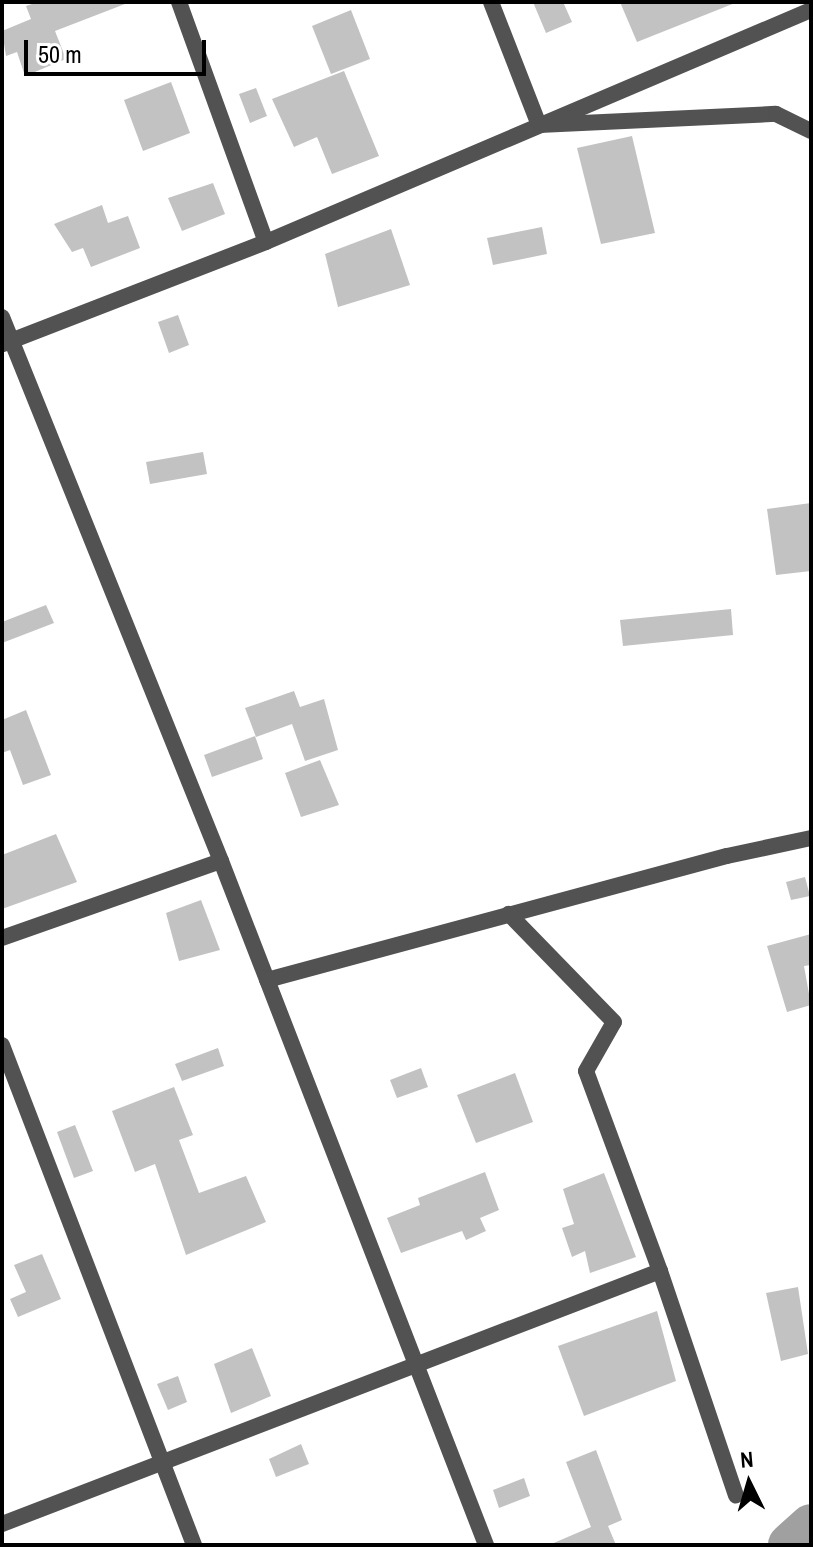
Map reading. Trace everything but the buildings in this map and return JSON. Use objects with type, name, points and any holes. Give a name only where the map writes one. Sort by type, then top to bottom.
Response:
[{"type":"street","points":[[179,2],[266,242]]},
{"type":"street","points":[[491,2],[539,125]]},
{"type":"street","points":[[7,343],[266,242],[811,10]]},
{"type":"street","points":[[539,125],[776,114],[811,131]]},
{"type":"street","points":[[2,317],[7,343],[221,861],[486,1545]]},
{"type":"street","points":[[267,980],[509,914],[811,838]]},
{"type":"street","points":[[2,938],[221,861]]},
{"type":"street","points":[[509,914],[614,1022],[586,1071],[660,1271],[736,1496]]},
{"type":"street","points":[[2,1045],[194,1545]]},
{"type":"street","points":[[2,1524],[164,1465],[417,1361],[660,1271]]},
{"type":"waterway","points":[[790,1545],[811,1526]]}]
